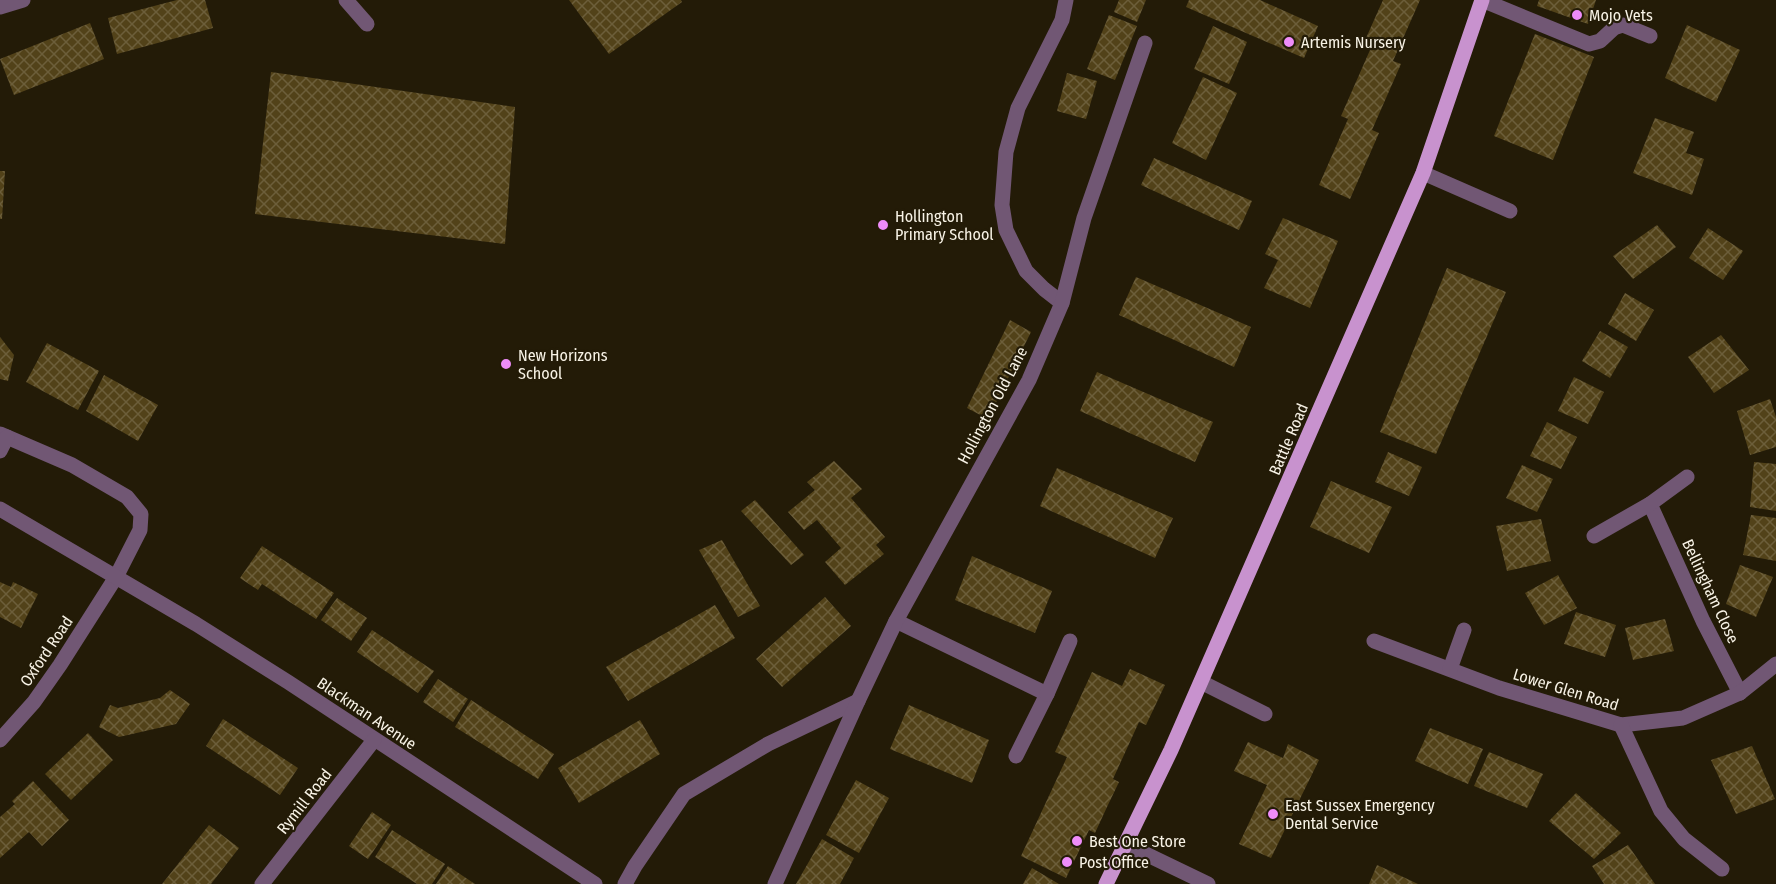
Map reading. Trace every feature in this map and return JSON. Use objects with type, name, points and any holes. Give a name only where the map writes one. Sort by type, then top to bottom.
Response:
[{"type":"main road","name":"Battle Road","points":[[1106,884],[1171,750],[1422,173],[1482,0]]},
{"type":"street","points":[[0,7],[23,0]]},
{"type":"street","points":[[346,0],[367,24]]},
{"type":"street","points":[[1062,303],[1026,271],[1006,230],[1002,205],[1006,152],[1018,108],[1062,20],[1066,0]]},
{"type":"street","points":[[1482,0],[1589,44],[1600,41],[1614,28],[1623,25],[1650,36]]},
{"type":"street","name":"Hollington Old Lane","points":[[775,884],[896,621],[1029,381],[1062,303],[1084,218],[1145,43]]},
{"type":"street","points":[[1422,173],[1510,211]]},
{"type":"street","points":[[2,441],[82,470],[127,497],[141,514],[141,530],[116,577]]},
{"type":"street","points":[[1594,536],[1650,504],[1687,477]]},
{"type":"street","name":"Bellingham Close","points":[[1650,504],[1703,621],[1740,693]]},
{"type":"street","name":"Blackman Avenue","points":[[0,509],[196,624],[595,884]]},
{"type":"street","name":"Oxford Road","points":[[0,740],[34,702],[116,577]]},
{"type":"street","points":[[896,621],[1047,694]]},
{"type":"street","points":[[1450,669],[1464,630]]},
{"type":"street","name":"Lower Glen Road","points":[[1374,640],[1499,688],[1621,725],[1683,718],[1740,693],[1776,664]]},
{"type":"street","points":[[1016,756],[1071,641]]},
{"type":"street","points":[[1201,682],[1265,714]]},
{"type":"street","points":[[625,884],[684,794],[768,744],[858,700]]},
{"type":"street","points":[[1621,725],[1661,811],[1684,839],[1722,869]]},
{"type":"street","name":"Rymill Road","points":[[262,884],[374,740]]},
{"type":"street","points":[[1125,844],[1208,884]]},
{"type":"building","points":[[177,0],[205,0],[213,28],[117,54],[108,18]]},
{"type":"building","points":[[569,0],[681,0],[682,2],[609,54]]},
{"type":"building","points":[[1119,0],[1146,0],[1137,22],[1114,12]]},
{"type":"building","name":"Artemis Nursery","points":[[1189,0],[1260,0],[1318,26],[1304,58],[1186,7]]},
{"type":"building","points":[[1383,0],[1420,0],[1393,61],[1401,64],[1372,130],[1379,133],[1350,199],[1319,185],[1348,119],[1341,116],[1370,50],[1362,47]]},
{"type":"building","name":"Mojo Vets","points":[[1539,0],[1596,0],[1588,24],[1537,6]]},
{"type":"building","points":[[1109,15],[1137,26],[1115,80],[1087,69]]},
{"type":"building","points":[[90,23],[104,59],[14,95],[0,59]]},
{"type":"building","points":[[1687,25],[1740,50],[1716,102],[1665,78]]},
{"type":"building","points":[[1213,26],[1247,42],[1229,84],[1194,69]]},
{"type":"building","points":[[1535,34],[1594,57],[1553,160],[1494,136]]},
{"type":"building","points":[[271,72],[515,107],[505,244],[255,214]]},
{"type":"building","points":[[1067,73],[1097,81],[1086,119],[1057,111]]},
{"type":"building","points":[[1203,77],[1237,93],[1206,160],[1172,143]]},
{"type":"building","points":[[1655,118],[1694,132],[1686,153],[1704,159],[1692,195],[1633,173]]},
{"type":"building","points":[[1154,158],[1252,201],[1239,230],[1141,185]]},
{"type":"building","points":[[0,171],[5,171],[2,219],[0,219]]},
{"type":"building","points":[[1283,218],[1338,241],[1310,308],[1264,288],[1278,260],[1265,254]]},
{"type":"building","points":[[1657,225],[1676,247],[1633,279],[1613,256]]},
{"type":"building","points":[[1708,228],[1743,251],[1723,280],[1689,258]]},
{"type":"building","points":[[1447,268],[1506,292],[1436,454],[1380,432]]},
{"type":"building","points":[[1136,277],[1251,327],[1234,367],[1119,315]]},
{"type":"building","points":[[1625,293],[1654,310],[1636,341],[1608,324]]},
{"type":"building","points":[[1010,320],[1031,332],[988,419],[967,408]]},
{"type":"building","points":[[1600,331],[1628,347],[1610,378],[1582,361]]},
{"type":"building","points":[[1721,335],[1749,370],[1714,393],[1688,357]]},
{"type":"building","points":[[0,337],[14,355],[8,381],[0,379]]},
{"type":"building","points":[[47,343],[99,371],[78,410],[26,382]]},
{"type":"building","points":[[1097,372],[1213,422],[1195,462],[1080,411]]},
{"type":"building","points":[[104,375],[158,405],[138,441],[86,411]]},
{"type":"building","points":[[1574,377],[1604,392],[1588,424],[1558,411]]},
{"type":"building","points":[[1770,399],[1776,417],[1776,447],[1750,455],[1737,411]]},
{"type":"building","points":[[1547,422],[1577,437],[1561,469],[1530,456]]},
{"type":"building","points":[[1388,452],[1422,467],[1409,496],[1375,482]]},
{"type":"building","points":[[834,461],[862,489],[851,498],[885,537],[876,545],[884,554],[845,585],[825,562],[841,548],[817,520],[804,530],[788,512],[815,490],[807,482]]},
{"type":"building","points":[[1754,462],[1776,464],[1776,511],[1750,507]]},
{"type":"building","points":[[1522,465],[1553,479],[1537,512],[1506,498]]},
{"type":"building","points":[[1057,468],[1173,518],[1155,558],[1040,506]]},
{"type":"building","points":[[1331,481],[1392,507],[1369,553],[1310,527]]},
{"type":"building","points":[[755,500],[804,555],[791,565],[741,511]]},
{"type":"building","points":[[1751,515],[1776,518],[1776,561],[1743,555]]},
{"type":"building","points":[[1541,519],[1551,561],[1507,571],[1496,526]]},
{"type":"building","points":[[722,540],[760,606],[738,617],[699,550]]},
{"type":"building","points":[[262,546],[334,593],[316,619],[262,584],[258,590],[240,578]]},
{"type":"building","points":[[972,556],[1052,591],[1035,633],[955,600]]},
{"type":"building","points":[[1740,565],[1773,577],[1756,617],[1726,604]]},
{"type":"building","points":[[1558,575],[1577,608],[1544,625],[1525,593]]},
{"type":"building","points":[[0,582],[11,587],[13,582],[38,594],[21,628],[0,617]]},
{"type":"building","points":[[825,597],[851,626],[782,687],[756,659]]},
{"type":"building","points":[[337,598],[367,618],[351,641],[321,620]]},
{"type":"building","points":[[715,605],[735,638],[628,701],[606,667]]},
{"type":"building","points":[[1576,612],[1616,625],[1605,657],[1564,644]]},
{"type":"building","points":[[1665,619],[1674,651],[1633,660],[1625,628]]},
{"type":"building","points":[[372,630],[434,671],[418,693],[357,652]]},
{"type":"building","points":[[1130,669],[1165,685],[1146,725],[1139,722],[1113,779],[1119,782],[1095,833],[1089,830],[1066,878],[1021,856],[1067,757],[1055,752],[1092,672],[1122,686]]},
{"type":"building","points":[[438,679],[468,699],[453,722],[423,702]]},
{"type":"building","points":[[170,690],[190,704],[176,724],[119,737],[99,727],[110,705],[118,708],[160,698]]},
{"type":"building","points":[[471,700],[554,754],[538,779],[455,727]]},
{"type":"building","points":[[909,705],[989,740],[972,783],[890,749]]},
{"type":"building","points":[[223,719],[298,768],[280,795],[206,746]]},
{"type":"building","points":[[640,720],[660,754],[579,803],[558,768]]},
{"type":"building","points":[[1430,728],[1483,749],[1468,784],[1415,761]]},
{"type":"building","points":[[88,733],[113,760],[71,800],[45,774]]},
{"type":"building","name":"East Sussex Emergency Dental Service","points":[[1248,742],[1283,758],[1288,744],[1319,760],[1271,858],[1239,844],[1267,785],[1234,771]]},
{"type":"building","points":[[1752,746],[1775,799],[1736,814],[1711,760]]},
{"type":"building","points":[[1489,752],[1543,774],[1527,808],[1474,786]]},
{"type":"building","points":[[856,780],[889,798],[859,853],[826,835]]},
{"type":"building","points":[[33,781],[69,820],[42,846],[29,832],[0,858],[0,817],[15,804],[12,801]]},
{"type":"building","points":[[1576,793],[1621,833],[1594,859],[1549,821]]},
{"type":"building","points":[[372,812],[391,825],[368,859],[349,846]]},
{"type":"building","points":[[209,825],[239,848],[211,884],[162,884]]},
{"type":"building","points":[[392,830],[445,864],[432,884],[417,884],[375,857]]},
{"type":"building","points":[[822,839],[854,858],[840,884],[796,884]]},
{"type":"building","points":[[1628,845],[1655,884],[1604,884],[1592,866]]},
{"type":"building","points":[[1377,865],[1401,876],[1418,884],[1369,884]]},
{"type":"building","points":[[448,866],[475,884],[436,884]]},
{"type":"building","points":[[1032,868],[1059,884],[1023,884]]},
{"type":"place","name":"Mojo Vets","points":[[1577,15]]},
{"type":"place","name":"Artemis Nursery","points":[[1289,42]]},
{"type":"place","name":"Hollington Primary School","points":[[883,225]]},
{"type":"place","name":"New Horizons School","points":[[506,364]]},
{"type":"place","name":"East Sussex Emergency Dental Service","points":[[1273,814]]},
{"type":"place","name":"Best One Store","points":[[1077,841]]},
{"type":"place","name":"Post Office","points":[[1067,862]]}]
